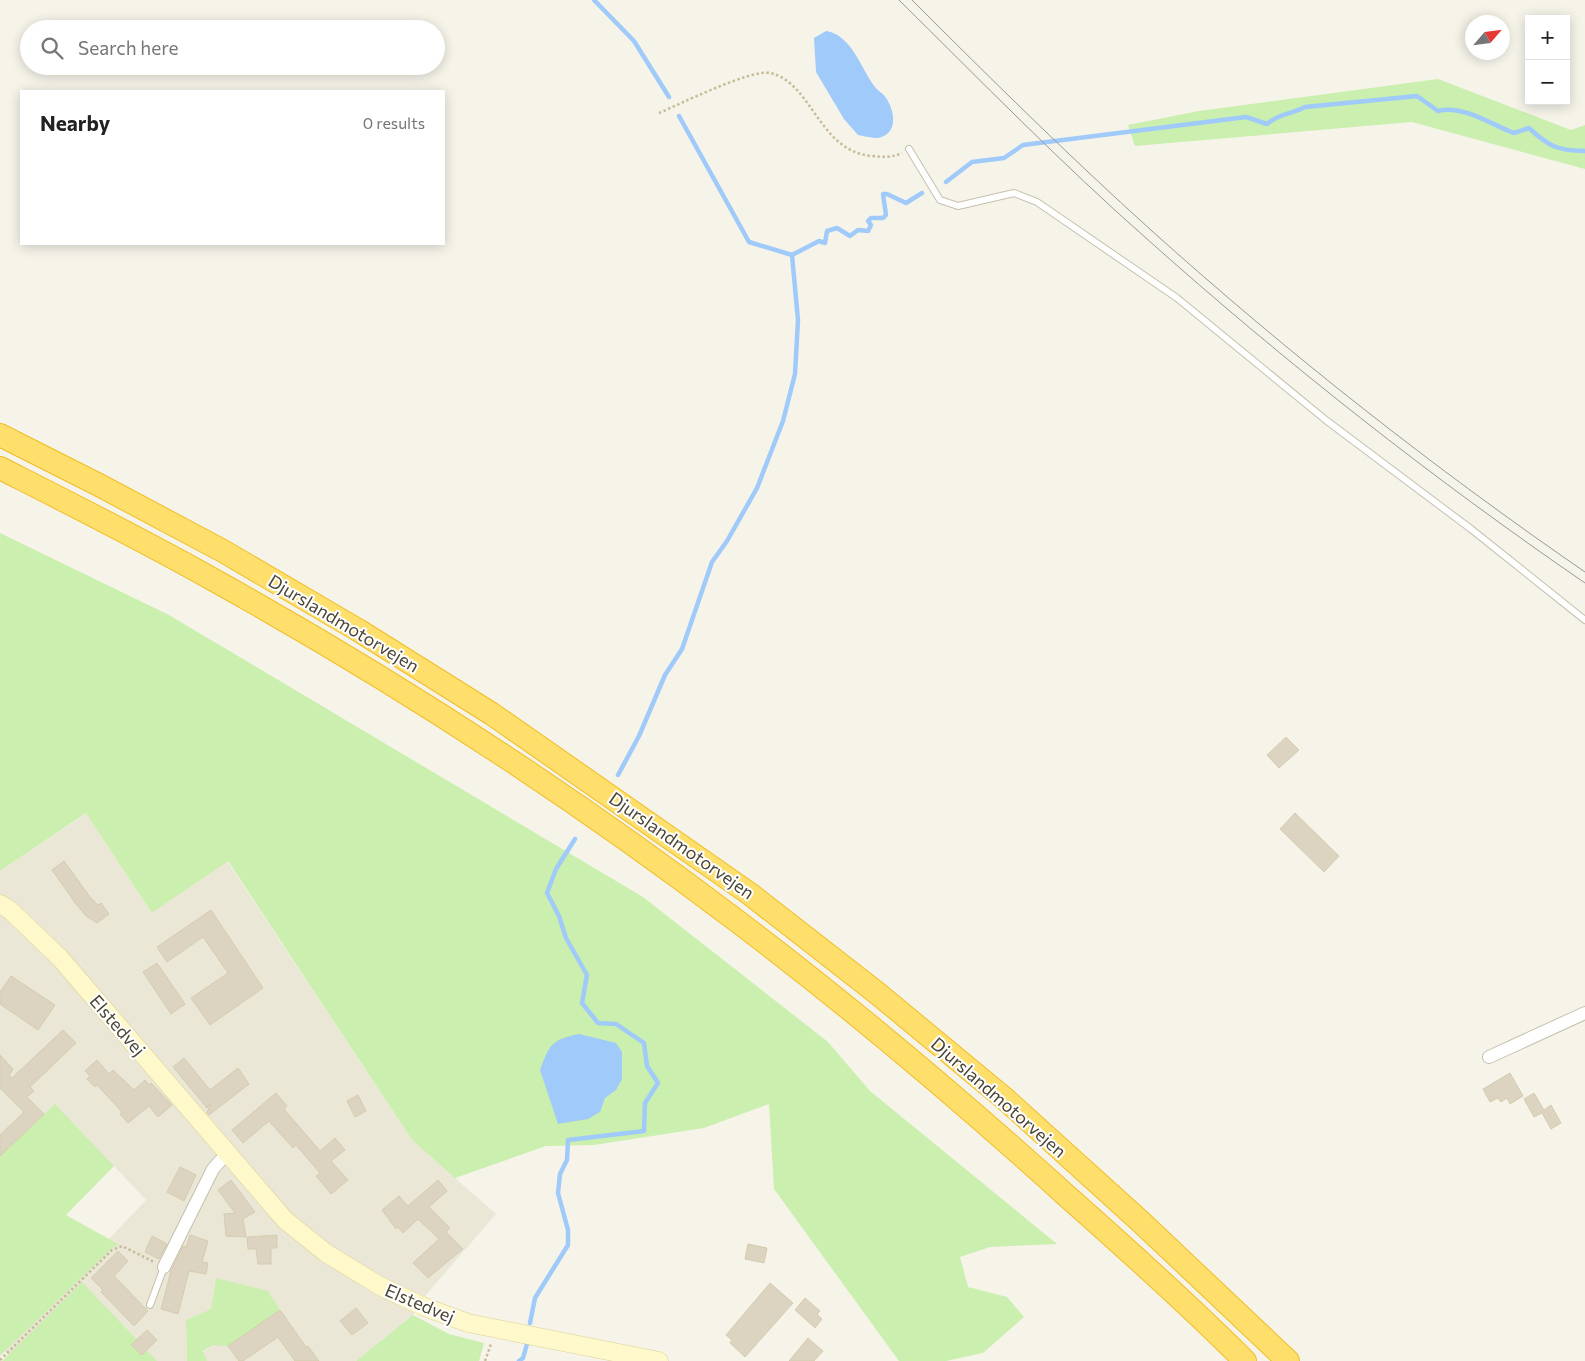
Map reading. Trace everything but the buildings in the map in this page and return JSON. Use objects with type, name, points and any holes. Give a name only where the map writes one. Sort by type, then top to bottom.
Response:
[{"type":"highway","name":"Djurslandmotorvejen","points":[[0,435],[223,551],[358,630],[492,714],[750,894],[877,992],[1004,1098],[1141,1222],[1288,1361]]},
{"type":"highway","name":"Djurslandmotorvejen","points":[[0,468],[213,579],[345,657],[473,737],[606,827],[736,920],[869,1025],[987,1124],[1117,1241],[1245,1361]]},
{"type":"street","name":"Elstedvej","points":[[0,904],[10,910],[66,966],[293,1228],[326,1253],[380,1286],[422,1306],[468,1323],[659,1361]]},
{"type":"street","points":[[1489,1057],[1585,1013]]},
{"type":"street","points":[[164,1267],[213,1169],[227,1153]]},
{"type":"lane","points":[[909,149],[940,200],[958,206],[1014,193],[1037,202],[1176,298],[1327,421],[1471,529],[1585,620]]},
{"type":"lane","points":[[150,1305],[164,1267]]},
{"type":"path","points":[[659,113],[738,79],[768,72],[787,81],[838,144],[866,156],[891,158],[909,149]]},
{"type":"path","points":[[0,1360],[116,1248],[122,1246],[164,1267]]},
{"type":"shaded area","points":[[87,813],[152,913],[227,861],[412,1140],[496,1214],[425,1296],[413,1315],[356,1361],[207,1361],[203,1352],[213,1345],[216,1278],[211,1309],[186,1320],[187,1361],[13,1361],[3,1350],[146,1200],[55,1104],[0,1156],[0,871]]},
{"type":"green space","points":[[1438,79],[1571,130],[1585,125],[1585,169],[1412,122],[1135,146],[1128,125],[1199,111]]},
{"type":"green space","points":[[0,533],[169,615],[643,897],[828,1042],[870,1091],[1057,1244],[990,1247],[960,1257],[968,1287],[1007,1297],[1024,1317],[983,1353],[946,1361],[899,1361],[774,1189],[769,1104],[704,1128],[594,1145],[546,1146],[455,1178],[412,1140],[228,861],[152,913],[86,813],[0,871]]},
{"type":"green space","points":[[55,1104],[114,1166],[66,1215],[118,1244],[0,1356],[0,1156]]},
{"type":"green space","points":[[216,1278],[268,1291],[280,1310],[228,1346],[213,1345],[203,1351],[207,1361],[187,1361],[186,1320],[211,1309]]},
{"type":"green space","points":[[82,1282],[157,1361],[2,1361]]},
{"type":"green space","points":[[413,1315],[449,1334],[484,1343],[479,1361],[356,1361]]},
{"type":"water","points":[[826,31],[843,39],[855,54],[875,87],[889,103],[893,122],[889,132],[884,136],[877,138],[858,135],[844,119],[816,72],[814,38]]},
{"type":"water","points":[[579,1034],[616,1043],[622,1052],[622,1079],[616,1090],[605,1098],[600,1112],[588,1119],[558,1124],[540,1070],[546,1054],[553,1044],[562,1038]]},
{"type":"waterway","points":[[594,0],[634,41],[669,97]]},
{"type":"waterway","points":[[946,182],[972,162],[1004,158],[1023,145],[1246,117],[1267,124],[1276,118],[1305,107],[1417,96],[1438,111],[1448,110],[1467,113],[1514,133],[1529,128],[1554,146],[1568,150],[1585,151]]},
{"type":"waterway","points":[[679,116],[749,242],[792,255]]},
{"type":"waterway","points":[[618,775],[639,736],[665,675],[682,649],[712,562],[727,541],[757,488],[783,421],[795,374],[798,320],[792,255],[819,241],[825,243],[827,231],[837,228],[850,236],[858,230],[868,231],[871,225],[868,221],[871,218],[883,218],[886,215],[883,194],[906,203],[922,193]]},
{"type":"waterway","points":[[530,1323],[535,1298],[568,1245],[568,1230],[558,1193],[560,1174],[567,1160],[568,1140],[644,1131],[645,1103],[658,1083],[647,1066],[644,1043],[616,1024],[598,1023],[582,1003],[587,975],[566,938],[559,916],[547,893],[556,869],[575,839]]},
{"type":"waterway","points":[[519,1361],[523,1358],[527,1344]]},
{"type":"tram line","points":[[899,0],[1084,181],[1199,285],[1306,375],[1416,461],[1585,583]]},
{"type":"tram line","points":[[912,0],[1091,175],[1256,322],[1418,451],[1585,572]]}]
